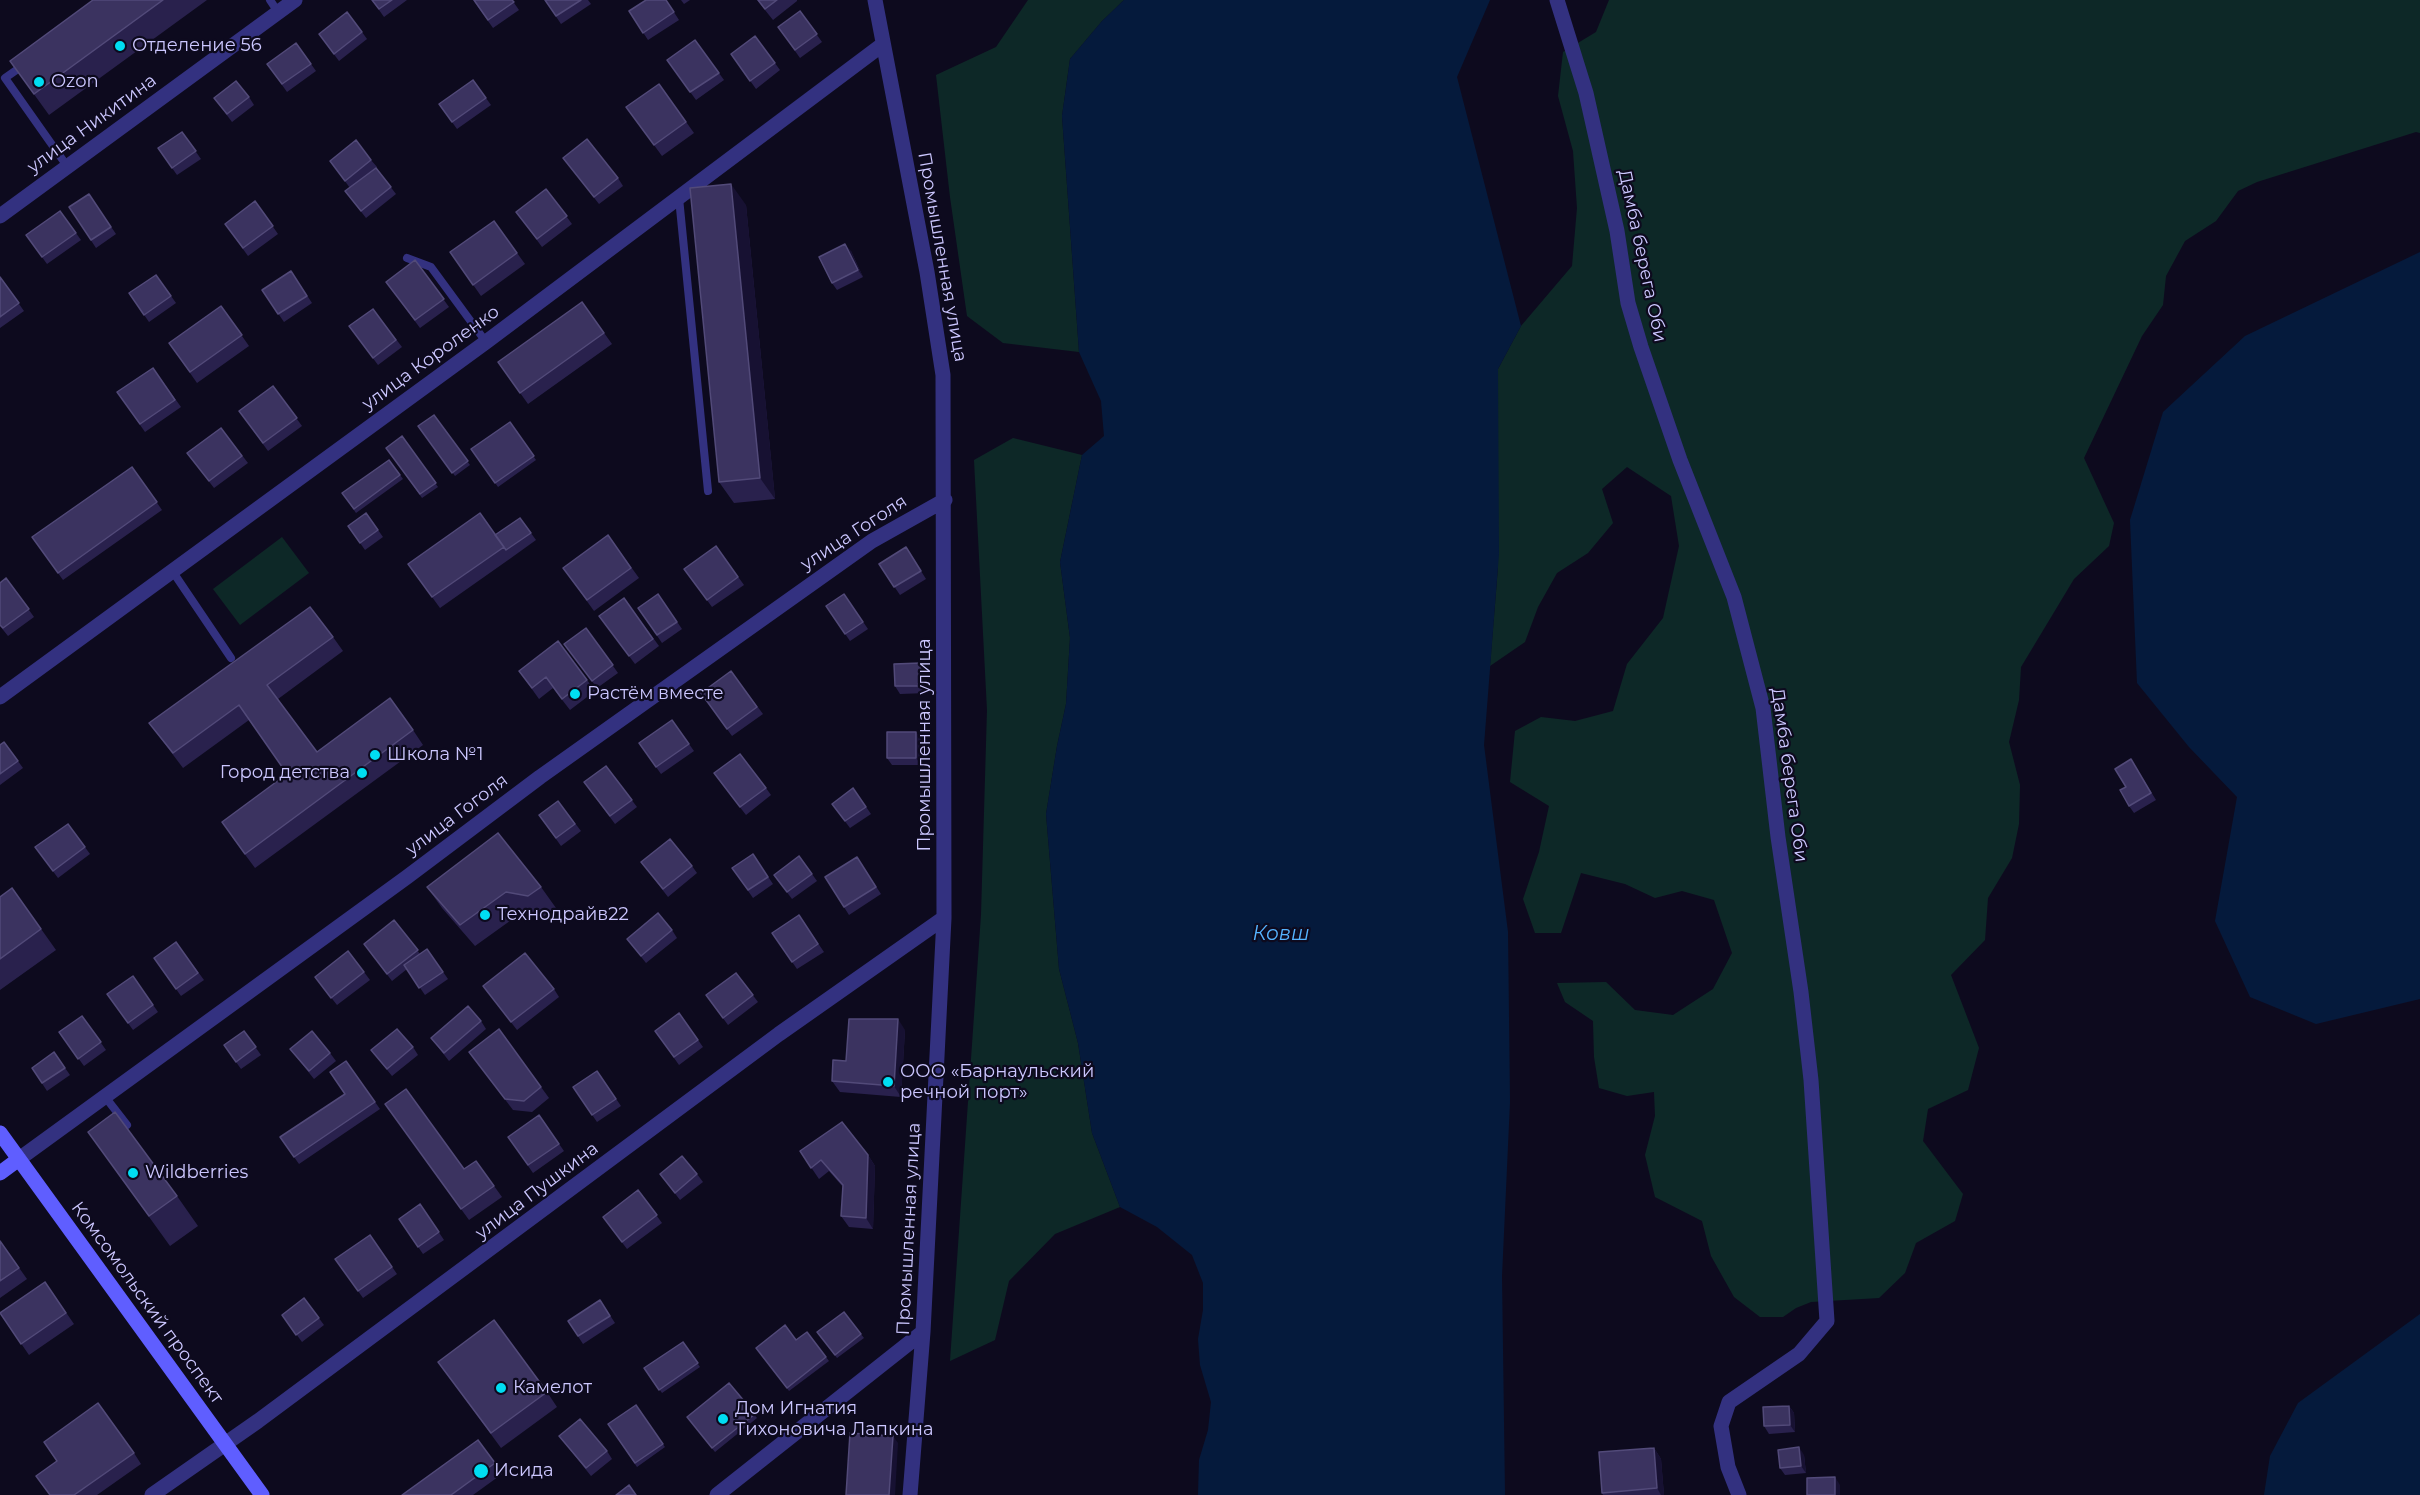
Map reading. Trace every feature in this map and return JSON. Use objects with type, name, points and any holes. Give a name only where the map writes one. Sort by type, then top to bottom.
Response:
[{"type":"street","name":"улица Никитина","points":[[0,216],[274,6],[295,0]]},
{"type":"street","name":"Промышленная улица","points":[[875,0],[927,272],[943,375],[944,918],[923,1332],[909,1495]]},
{"type":"street","name":"Дамба берега Оби","points":[[1557,0],[1586,93],[1617,231],[1628,303],[1680,460],[1734,597],[1763,708],[1778,837],[1801,992],[1811,1080],[1827,1321],[1799,1354],[1728,1402],[1721,1426],[1728,1467],[1739,1495]]},
{"type":"street","name":"улица Короленко","points":[[0,697],[486,342],[882,45]]},
{"type":"street","name":"улица Гоголя","points":[[0,1173],[106,1098],[579,749],[872,541],[945,500]]},
{"type":"street","name":"улица Пушкина","points":[[152,1495],[305,1386],[779,1034],[944,918]]},
{"type":"street","name":"Комсомольский проспект","points":[[0,1133],[262,1495]]},
{"type":"street","points":[[717,1495],[923,1332]]},
{"type":"lane","points":[[32,59],[5,78],[68,166]]},
{"type":"lane","points":[[679,198],[708,491]]},
{"type":"lane","points":[[406,258],[430,267],[486,342]]},
{"type":"lane","points":[[173,572],[231,658]]},
{"type":"lane","points":[[106,1098],[127,1125]]},
{"type":"green space","points":[[1028,0],[1124,0],[1102,21],[1070,59],[1062,116],[1079,352],[1003,343],[967,316],[936,75],[996,47]]},
{"type":"green space","points":[[1609,0],[2420,0],[2420,133],[2416,132],[2257,182],[2238,191],[2216,221],[2185,241],[2166,276],[2163,305],[2142,336],[2084,458],[2114,523],[2109,546],[2074,579],[2021,667],[2019,700],[2009,742],[2020,785],[2019,824],[2012,858],[1988,898],[1985,940],[1951,975],[1979,1048],[1968,1090],[1928,1109],[1923,1141],[1963,1194],[1955,1221],[1916,1243],[1905,1273],[1879,1298],[1811,1302],[1783,1317],[1760,1317],[1734,1297],[1711,1256],[1702,1221],[1655,1197],[1645,1155],[1655,1116],[1654,1092],[1627,1096],[1599,1088],[1594,1057],[1593,1021],[1565,1002],[1557,983],[1606,982],[1635,1010],[1673,1015],[1713,989],[1732,953],[1714,900],[1682,891],[1655,898],[1625,884],[1581,873],[1561,933],[1535,933],[1523,899],[1539,852],[1549,806],[1510,782],[1515,731],[1541,717],[1575,721],[1613,711],[1627,664],[1663,618],[1679,546],[1671,496],[1627,467],[1602,489],[1613,523],[1588,553],[1557,573],[1538,607],[1525,642],[1490,666],[1498,567],[1498,369],[1521,326],[1572,266],[1577,208],[1573,151],[1558,96],[1563,52],[1596,32]]},
{"type":"green space","points":[[1013,438],[1082,455],[1060,562],[1070,638],[1066,704],[1046,814],[1059,969],[1078,1043],[1092,1133],[1120,1207],[1055,1234],[1009,1281],[995,1340],[950,1361],[981,915],[987,710],[974,460]]},
{"type":"green space","points":[[282,537],[309,573],[240,625],[213,589]]},
{"type":"water","name":"Ковш","points":[[1124,0],[1490,0],[1457,77],[1521,326],[1498,369],[1499,554],[1484,745],[1508,932],[1510,1102],[1502,1276],[1505,1495],[1198,1495],[1199,1460],[1208,1430],[1211,1402],[1200,1365],[1198,1339],[1203,1310],[1203,1283],[1192,1255],[1157,1227],[1120,1207],[1092,1133],[1078,1043],[1059,969],[1046,814],[1066,704],[1070,638],[1060,562],[1082,455],[1104,436],[1101,401],[1079,352],[1062,116],[1070,59],[1102,21]]},
{"type":"water","points":[[2420,252],[2420,999],[2316,1024],[2250,997],[2215,921],[2237,797],[2189,747],[2137,683],[2130,520],[2163,412],[2245,336]]},
{"type":"water","points":[[2420,1314],[2420,1495],[2264,1495],[2270,1456],[2298,1403]]},
{"type":"building","points":[[93,0],[163,0],[34,94],[10,61]]},
{"type":"building","points":[[372,0],[392,0],[379,9]]},
{"type":"building","points":[[474,0],[512,0],[514,2],[488,20]]},
{"type":"building","points":[[545,0],[581,0],[556,16]]},
{"type":"building","points":[[646,0],[666,0],[674,12],[643,33],[629,11]]},
{"type":"building","points":[[758,0],[777,0],[765,9]]},
{"type":"building","points":[[800,11],[817,34],[795,50],[778,27]]},
{"type":"building","points":[[347,12],[362,32],[334,54],[319,34]]},
{"type":"building","points":[[755,36],[775,63],[750,81],[731,54]]},
{"type":"building","points":[[695,40],[719,73],[690,92],[667,60]]},
{"type":"building","points":[[296,43],[311,64],[282,84],[267,64]]},
{"type":"building","points":[[473,80],[486,98],[452,122],[439,104]]},
{"type":"building","points":[[236,81],[249,97],[227,114],[214,98]]},
{"type":"building","points":[[659,84],[686,122],[654,145],[626,107]]},
{"type":"building","points":[[182,132],[196,151],[172,168],[158,148]]},
{"type":"building","points":[[587,139],[618,178],[594,197],[563,158]]},
{"type":"building","points":[[356,140],[371,160],[345,181],[330,161]]},
{"type":"building","points":[[376,168],[391,187],[361,211],[345,191]]},
{"type":"building","points":[[731,184],[760,478],[719,482],[690,188]]},
{"type":"building","points":[[546,189],[567,216],[537,239],[516,212]]},
{"type":"building","points":[[89,194],[111,227],[91,240],[69,207]]},
{"type":"building","points":[[255,201],[273,226],[243,248],[225,224]]},
{"type":"building","points":[[60,211],[76,233],[42,257],[26,235]]},
{"type":"building","points":[[494,221],[517,253],[473,285],[450,252]]},
{"type":"building","points":[[845,244],[858,270],[832,283],[819,257]]},
{"type":"building","points":[[415,260],[444,299],[415,320],[386,282]]},
{"type":"building","points":[[291,271],[307,296],[278,314],[262,290]]},
{"type":"building","points":[[156,275],[171,296],[144,315],[129,293]]},
{"type":"building","points":[[0,277],[19,303],[0,317]]},
{"type":"building","points":[[582,302],[604,333],[520,393],[498,362]]},
{"type":"building","points":[[221,306],[242,335],[190,372],[169,343]]},
{"type":"building","points":[[373,309],[396,340],[373,358],[349,326]]},
{"type":"building","points":[[153,368],[175,400],[140,424],[117,392]]},
{"type":"building","points":[[273,386],[297,418],[263,443],[239,411]]},
{"type":"building","points":[[434,415],[468,461],[452,473],[418,426]]},
{"type":"building","points":[[510,422],[534,456],[495,483],[471,449]]},
{"type":"building","points":[[221,428],[242,456],[209,481],[187,453]]},
{"type":"building","points":[[402,436],[436,483],[420,494],[386,448]]},
{"type":"building","points":[[389,460],[400,475],[354,509],[342,493]]},
{"type":"building","points":[[132,467],[157,502],[58,573],[32,537]]},
{"type":"building","points":[[366,513],[378,530],[360,543],[348,526]]},
{"type":"building","points":[[480,513],[504,547],[432,597],[408,564]]},
{"type":"building","points":[[520,518],[531,533],[506,550],[495,535]]},
{"type":"building","points":[[608,535],[631,568],[587,600],[563,568]]},
{"type":"building","points":[[716,546],[738,577],[707,600],[684,569]]},
{"type":"building","points":[[906,547],[921,571],[894,587],[879,564]]},
{"type":"building","points":[[6,578],[29,609],[3,628],[0,625],[0,583]]},
{"type":"building","points":[[658,594],[677,622],[657,635],[638,608]]},
{"type":"building","points":[[844,594],[863,622],[845,634],[826,606]]},
{"type":"building","points":[[624,598],[653,639],[629,656],[599,616]]},
{"type":"building","name":"Школа №1","points":[[310,607],[333,637],[267,685],[317,752],[390,698],[413,730],[245,854],[222,822],[287,774],[239,705],[173,753],[149,723]]},
{"type":"building","points":[[586,628],[613,665],[592,681],[564,644]]},
{"type":"building","points":[[558,641],[587,680],[562,699],[546,677],[532,688],[519,671]]},
{"type":"building","points":[[921,663],[921,686],[895,686],[894,664]]},
{"type":"building","points":[[731,671],[757,707],[727,729],[701,693]]},
{"type":"building","points":[[672,720],[689,744],[656,767],[639,743]]},
{"type":"building","points":[[887,732],[916,732],[916,758],[887,758]]},
{"type":"building","points":[[4,742],[18,761],[0,774],[0,745]]},
{"type":"building","points":[[740,754],[766,788],[740,807],[714,773]]},
{"type":"building","points":[[2131,759],[2151,793],[2129,806],[2120,790],[2126,787],[2115,769]]},
{"type":"building","points":[[606,766],[632,800],[610,816],[584,782]]},
{"type":"building","points":[[853,788],[866,807],[845,821],[832,804]]},
{"type":"building","points":[[558,801],[575,824],[556,838],[539,815]]},
{"type":"building","points":[[68,824],[85,847],[53,871],[35,847]]},
{"type":"building","points":[[498,833],[541,887],[528,896],[506,892],[460,925],[427,887]]},
{"type":"building","points":[[670,839],[692,866],[663,889],[641,862]]},
{"type":"building","points":[[753,854],[768,877],[748,890],[732,868]]},
{"type":"building","points":[[799,856],[812,874],[787,892],[774,875]]},
{"type":"building","points":[[857,857],[876,887],[844,907],[825,877]]},
{"type":"building","points":[[12,888],[41,929],[0,959],[0,897]]},
{"type":"building","points":[[658,913],[672,930],[641,956],[627,939]]},
{"type":"building","points":[[799,915],[818,944],[792,962],[772,933]]},
{"type":"building","points":[[394,920],[418,950],[387,974],[364,944]]},
{"type":"building","points":[[176,942],[198,973],[176,989],[154,958]]},
{"type":"building","points":[[427,949],[443,972],[419,988],[404,965]]},
{"type":"building","points":[[348,951],[364,972],[331,998],[315,977]]},
{"type":"building","points":[[525,953],[554,989],[511,1022],[483,986]]},
{"type":"building","points":[[736,973],[753,995],[723,1018],[706,995]]},
{"type":"building","points":[[133,976],[153,1005],[128,1023],[107,994]]},
{"type":"building","points":[[468,1006],[481,1021],[444,1053],[431,1038]]},
{"type":"building","points":[[679,1013],[698,1040],[674,1057],[655,1031]]},
{"type":"building","points":[[82,1016],[101,1042],[78,1059],[59,1032]]},
{"type":"building","points":[[849,1019],[898,1019],[894,1086],[832,1081],[833,1060],[846,1061]]},
{"type":"building","points":[[397,1029],[413,1047],[387,1069],[371,1050]]},
{"type":"building","points":[[499,1029],[541,1087],[524,1101],[505,1099],[469,1052]]},
{"type":"building","points":[[244,1031],[256,1047],[236,1062],[224,1045]]},
{"type":"building","points":[[312,1031],[330,1053],[309,1071],[290,1049]]},
{"type":"building","points":[[54,1052],[65,1068],[42,1083],[32,1068]]},
{"type":"building","points":[[346,1061],[375,1102],[294,1157],[280,1137],[345,1094],[330,1072]]},
{"type":"building","points":[[597,1071],[616,1099],[592,1115],[573,1087]]},
{"type":"building","points":[[406,1089],[464,1169],[476,1161],[494,1186],[461,1209],[385,1104]]},
{"type":"building","points":[[115,1112],[177,1196],[149,1216],[88,1132]]},
{"type":"building","points":[[539,1115],[559,1144],[528,1165],[508,1137]]},
{"type":"building","points":[[842,1122],[868,1155],[866,1218],[841,1216],[843,1185],[821,1160],[811,1168],[800,1151]]},
{"type":"building","points":[[682,1156],[697,1174],[675,1193],[660,1174]]},
{"type":"building","points":[[638,1190],[657,1215],[622,1242],[603,1217]]},
{"type":"building","points":[[420,1204],[439,1232],[418,1247],[399,1219]]},
{"type":"building","points":[[370,1235],[392,1267],[358,1291],[335,1259]]},
{"type":"building","points":[[0,1241],[19,1268],[0,1281]]},
{"type":"building","points":[[45,1282],[66,1313],[21,1344],[0,1313]]},
{"type":"building","points":[[304,1298],[319,1318],[296,1335],[282,1315]]},
{"type":"building","points":[[600,1300],[610,1316],[578,1336],[568,1321]]},
{"type":"building","points":[[844,1312],[861,1334],[835,1355],[817,1332]]},
{"type":"building","points":[[494,1320],[547,1392],[491,1433],[438,1362]]},
{"type":"building","points":[[785,1325],[796,1340],[807,1332],[826,1357],[787,1388],[756,1348]]},
{"type":"building","points":[[683,1342],[698,1363],[659,1390],[644,1368]]},
{"type":"building","name":"Дом Игнатия Тихоновича Лапкина","points":[[729,1383],[755,1414],[712,1448],[687,1417]]},
{"type":"building","points":[[98,1403],[134,1453],[74,1495],[50,1495],[36,1476],[57,1461],[44,1442]]},
{"type":"building","points":[[636,1405],[663,1444],[635,1463],[608,1424]]},
{"type":"building","points":[[1789,1406],[1790,1425],[1764,1426],[1763,1407]]},
{"type":"building","points":[[580,1419],[607,1451],[586,1468],[559,1436]]},
{"type":"building","points":[[850,1433],[893,1436],[889,1495],[846,1495]]},
{"type":"building","points":[[478,1440],[495,1463],[451,1495],[402,1495]]},
{"type":"building","points":[[1799,1447],[1801,1466],[1780,1468],[1778,1450]]},
{"type":"building","points":[[1654,1448],[1657,1488],[1602,1493],[1599,1452]]},
{"type":"building","points":[[1835,1477],[1835,1495],[1807,1495],[1807,1478]]},
{"type":"building","points":[[629,1485],[636,1495],[616,1495]]},
{"type":"place","name":"Отделение 56","points":[[120,46]]},
{"type":"place","name":"Ozon","points":[[39,82]]},
{"type":"place","name":"Растём вместе","points":[[575,694]]},
{"type":"place","name":"Школа №1","points":[[375,755]]},
{"type":"place","name":"Город детства","points":[[362,773]]},
{"type":"place","name":"Технодрайв22","points":[[485,915]]},
{"type":"place","name":"ООО «Барнаульский речной порт»","points":[[888,1082]]},
{"type":"place","name":"Wildberries","points":[[133,1173]]},
{"type":"place","name":"Камелот","points":[[501,1388]]},
{"type":"place","name":"Дом Игнатия Тихоновича Лапкина","points":[[723,1419]]},
{"type":"place","name":"Исида","points":[[481,1471]]}]
